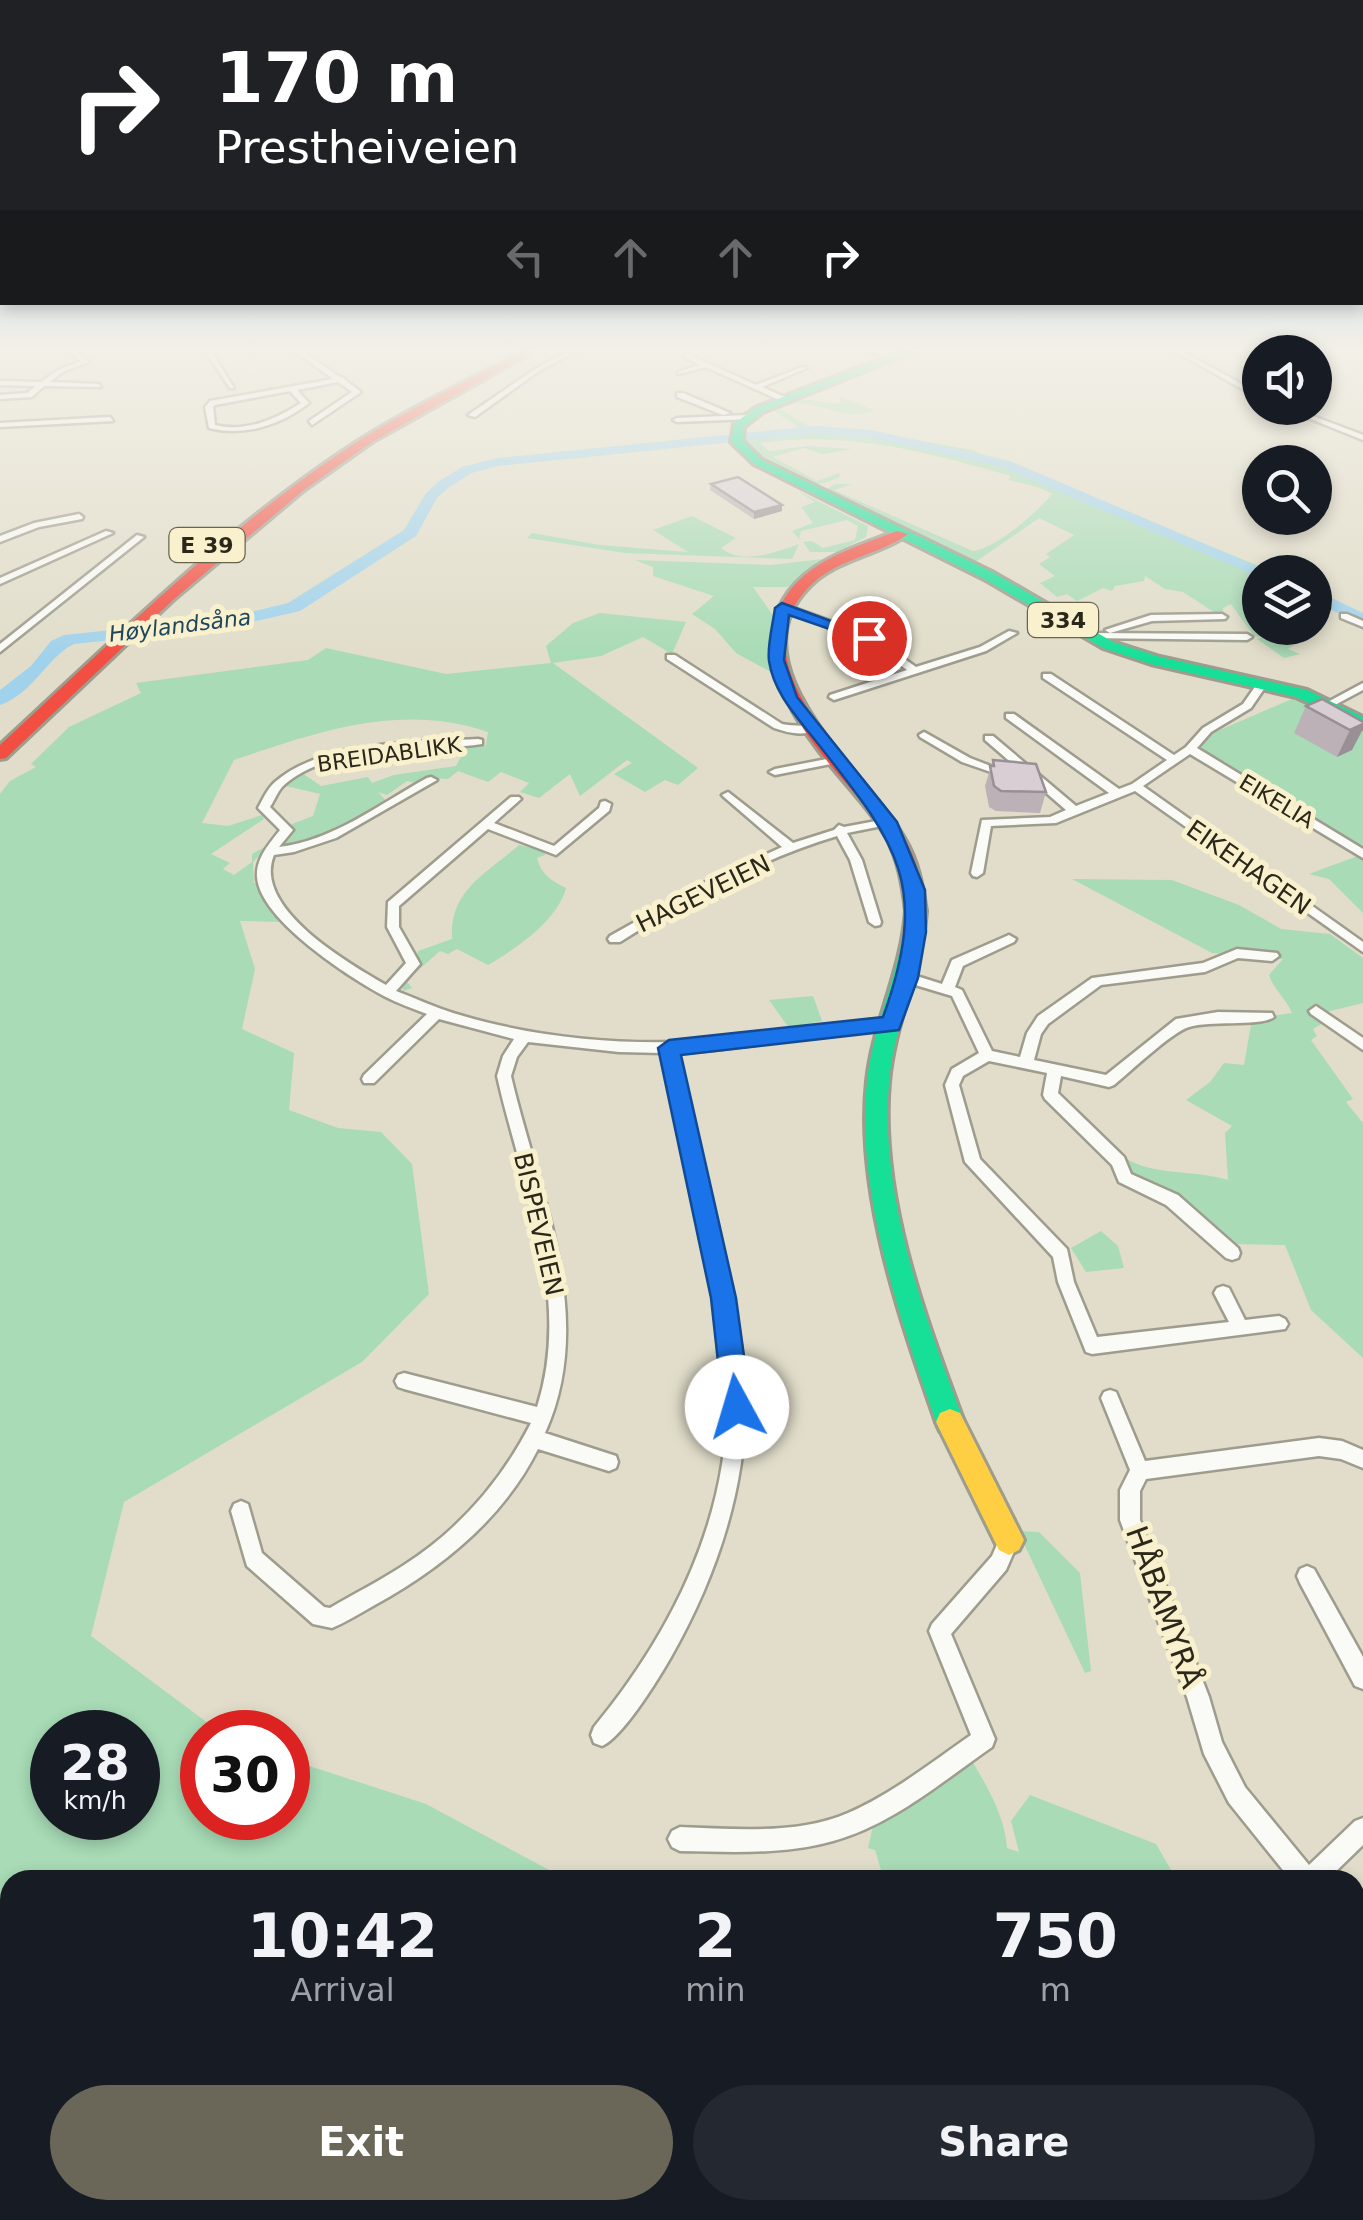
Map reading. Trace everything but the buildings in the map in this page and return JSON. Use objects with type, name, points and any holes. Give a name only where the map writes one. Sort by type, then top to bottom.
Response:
[{"type":"main road","name":"E 39","points":[[0,728],[139,602],[290,488],[348,453]]},
{"type":"main road","name":"334","points":[[745,453],[1143,658],[1262,683],[1328,704],[1363,723]]},
{"type":"main road","name":"E 39","points":[[0,754],[290,488]]},
{"type":"main road","points":[[902,534],[813,573],[790,592],[782,608],[778,671],[790,698],[812,729],[888,822],[916,890],[916,932],[907,978],[882,1050],[877,1088],[878,1128],[891,1216],[910,1301],[955,1437],[1008,1540]]},
{"type":"street","points":[[3,536],[80,518]]},
{"type":"street","points":[[0,581],[109,533]]},
{"type":"street","points":[[0,649],[140,537]]},
{"type":"street","points":[[782,608],[869,638],[914,671]]},
{"type":"street","points":[[1344,616],[1363,624]]},
{"type":"street","points":[[1096,635],[1150,618],[1222,617]]},
{"type":"street","points":[[834,697],[982,649],[1012,633]]},
{"type":"street","points":[[1096,635],[1242,637]]},
{"type":"street","points":[[671,657],[778,726],[794,731],[812,729]]},
{"type":"street","points":[[1047,676],[1175,760]]},
{"type":"street","points":[[977,873],[986,822],[1052,820],[1136,786],[1175,760],[1207,730],[1247,706],[1262,683]]},
{"type":"street","points":[[1328,704],[1363,686]]},
{"type":"street","points":[[1010,716],[1117,792]]},
{"type":"street","points":[[924,735],[982,767],[1013,777],[1037,778]]},
{"type":"street","points":[[989,738],[1073,810]]},
{"type":"street","name":"BREIDABLIKK","points":[[268,852],[287,830],[264,808],[268,794],[293,772],[340,757],[478,742]]},
{"type":"street","name":"EIKELIA","points":[[1190,748],[1363,854]]},
{"type":"street","points":[[775,772],[837,760]]},
{"type":"street","points":[[431,780],[356,822],[286,852],[268,852],[260,875],[282,913],[340,965],[388,991],[437,1012],[525,1036],[669,1048],[891,1024]]},
{"type":"street","name":"EIKEHAGEN","points":[[1136,786],[1363,948]]},
{"type":"street","name":"HAGEVEIEN","points":[[728,795],[792,850]]},
{"type":"street","points":[[388,991],[413,964],[393,927],[393,905],[515,799]]},
{"type":"street","points":[[485,824],[556,851],[605,804]]},
{"type":"street","name":"HAGEVEIEN","points":[[614,939],[667,906],[840,829],[888,822]]},
{"type":"street","points":[[840,829],[856,860],[875,922]]},
{"type":"street","points":[[948,987],[957,964],[1009,939]]},
{"type":"street","points":[[1026,1064],[1034,1033],[1043,1020],[1097,981],[1205,967],[1237,953],[1272,956]]},
{"type":"street","points":[[907,978],[948,987],[965,1004],[987,1055]]},
{"type":"street","points":[[1316,1011],[1363,1045]]},
{"type":"street","points":[[369,1079],[437,1012]]},
{"type":"street","points":[[1267,1017],[1181,1023],[1109,1082],[987,1055],[957,1073],[952,1085],[973,1162],[1061,1254],[1066,1282],[1092,1346],[1279,1324]]},
{"type":"street","name":"BISPEVEIEN","points":[[241,1511],[254,1559],[320,1617],[332,1618],[434,1556],[490,1504],[535,1440],[556,1374],[562,1326],[552,1260],[504,1076],[510,1056],[525,1036]]},
{"type":"street","points":[[602,1735],[633,1699],[672,1640],[689,1605],[727,1485],[737,1407],[724,1298],[669,1048]]},
{"type":"street","points":[[1054,1072],[1050,1095],[1118,1160],[1125,1178],[1172,1200],[1232,1253]]},
{"type":"street","points":[[1223,1293],[1240,1328]]},
{"type":"street","points":[[404,1380],[543,1418]]},
{"type":"street","points":[[1110,1398],[1140,1471],[1319,1447],[1342,1450],[1363,1459]]},
{"type":"street","points":[[535,1440],[610,1462]]},
{"type":"street","name":"HÅBAMYRÅ","points":[[1140,1471],[1130,1490],[1130,1520],[1198,1697],[1212,1746],[1237,1795],[1300,1870]]},
{"type":"street","points":[[680,1839],[742,1842],[852,1824],[908,1792],[984,1739],[940,1631],[999,1563],[1008,1540]]},
{"type":"street","points":[[1307,1576],[1363,1678]]},
{"type":"street","name":"HÅBAMYRÅ","points":[[1319,1870],[1363,1829]]},
{"type":"green space","points":[[753,453],[788,453],[773,457],[817,481],[839,473],[840,477],[812,484],[783,472]]},
{"type":"green space","points":[[919,453],[978,453],[1242,559],[1242,619],[1231,604],[1223,608],[1223,615],[1217,614],[1183,592],[1165,589],[1145,576],[1144,581],[1115,586],[1112,591],[1103,588],[1077,601],[1067,594],[1057,597],[1040,583],[1055,576],[1039,564],[1050,557],[1046,554],[1074,535],[1039,518],[974,563],[824,491],[835,484],[852,484],[834,490],[973,551],[1004,537],[1052,494],[1008,480],[1011,476]]},
{"type":"green space","points":[[796,490],[868,526],[866,537],[837,552],[810,552],[803,542],[812,541],[823,548],[855,540],[858,526],[847,520],[801,531],[799,539],[792,531],[813,523],[801,507],[815,502]]},
{"type":"green space","points":[[692,516],[736,538],[721,548],[739,556],[759,556],[799,544],[792,559],[625,553],[527,538],[532,533],[600,545],[688,552],[653,530]]},
{"type":"green space","points":[[831,558],[788,587],[753,587],[775,618],[771,672],[736,653],[715,629],[692,614],[714,596],[653,576],[653,567],[635,560],[771,565]]},
{"type":"green space","points":[[600,613],[686,622],[672,654],[643,637],[601,656],[553,663],[698,768],[678,785],[665,780],[645,792],[614,774],[632,763],[627,760],[580,796],[570,774],[539,798],[520,792],[529,783],[501,772],[488,782],[458,771],[448,779],[429,778],[418,784],[407,781],[387,795],[378,792],[388,803],[298,845],[283,845],[292,824],[313,816],[320,794],[282,785],[299,771],[321,786],[368,777],[372,783],[394,775],[456,766],[467,745],[486,745],[488,732],[456,723],[391,720],[328,731],[234,760],[202,823],[228,826],[262,815],[264,819],[211,854],[230,863],[223,869],[234,875],[252,862],[252,854],[272,843],[253,862],[254,882],[283,922],[240,921],[255,969],[242,1029],[294,1053],[289,1110],[338,1128],[381,1132],[412,1164],[429,1294],[362,1362],[124,1502],[91,1636],[190,1710],[180,1710],[180,1840],[310,1840],[310,1766],[426,1804],[549,1870],[0,1870],[0,794],[10,781],[36,767],[31,764],[69,727],[141,693],[136,683],[308,660],[326,648],[446,674],[551,663],[546,646],[573,623]]},
{"type":"green space","points":[[1266,645],[1294,645],[1288,649],[1300,654],[1284,658]]},
{"type":"green space","points":[[1299,696],[1363,731],[1363,847],[1197,748],[1213,733]]},
{"type":"green space","points":[[519,845],[545,851],[545,855],[537,858],[541,868],[551,880],[566,888],[554,912],[523,942],[488,965],[457,949],[448,954],[440,951],[406,981],[412,988],[403,991],[402,984],[415,969],[418,951],[452,939],[457,907],[464,895]]},
{"type":"green space","points":[[1363,854],[1363,913],[1329,879],[1309,874]]},
{"type":"green space","points":[[1072,879],[1172,880],[1239,905],[1281,929],[1330,934],[1363,958],[1363,1003],[1318,1014],[1323,1023],[1313,1029],[1317,1036],[1311,1040],[1353,1099],[1346,1102],[1363,1123],[1363,1358],[1311,1310],[1285,1245],[1229,1244],[1142,1186],[1125,1169],[1128,1164],[1120,1154],[1143,1166],[1228,1180],[1225,1133],[1232,1126],[1186,1100],[1210,1082],[1224,1063],[1244,1065],[1252,1019],[1292,1013],[1269,975],[1283,959],[1212,953]]},
{"type":"green space","points":[[813,996],[822,1021],[789,1028],[769,1000]]},
{"type":"green space","points":[[1101,1231],[1118,1246],[1124,1268],[1086,1272],[1071,1248]]},
{"type":"green space","points":[[1018,1531],[1039,1532],[1080,1573],[1091,1671],[1085,1673]]},
{"type":"green space","points":[[972,1761],[999,1814],[1007,1848],[1019,1852],[1011,1821],[1030,1795],[1156,1844],[1171,1870],[881,1870],[875,1850],[868,1848],[873,1826],[891,1809]]},
{"type":"waterway","name":"Høylandsåna","points":[[0,699],[38,670],[57,645],[70,639],[226,623],[294,607],[410,533],[431,496],[467,470],[497,462],[590,453]]},
{"type":"waterway","name":"Høylandsåna","points":[[954,453],[1005,464],[1242,563]]},
{"type":"waterway","name":"Høylandsåna","points":[[1332,604],[1363,620]]},
{"type":"traffic: fast","points":[[748,453],[758,462],[989,576],[1108,645],[1156,661],[1301,693],[1363,723]]},
{"type":"traffic: fast","points":[[916,911],[911,954],[882,1059],[877,1119],[887,1207],[898,1253],[923,1345],[950,1422]]},
{"type":"traffic: slow","points":[[950,1422],[1009,1540]]},
{"type":"traffic: jam","points":[[0,754],[211,559],[348,453]]},
{"type":"traffic: jam","points":[[902,534],[840,559],[804,583],[782,619],[779,642],[785,680],[801,715],[896,838],[911,872],[916,911]]},
{"type":"route","points":[[737,1407],[724,1298],[669,1048],[734,1044],[891,1024],[907,978],[916,932],[916,890],[911,872],[888,822],[790,698],[776,660],[782,608],[869,638]]}]
